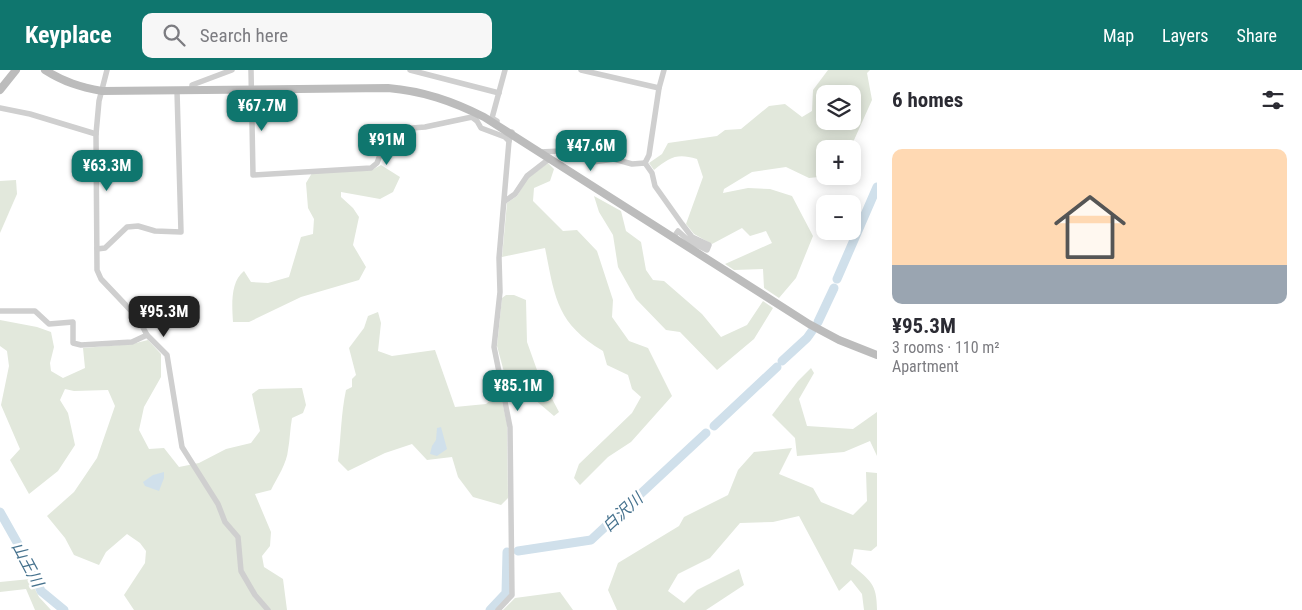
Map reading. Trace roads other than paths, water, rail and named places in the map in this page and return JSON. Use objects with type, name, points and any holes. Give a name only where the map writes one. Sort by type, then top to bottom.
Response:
[{"type":"street","points":[[0,90],[16,70]]},
{"type":"street","points":[[46,70],[62,80],[80,87],[102,91],[348,88],[412,90],[454,102],[484,118],[510,138],[549,159],[821,331],[877,355]]},
{"type":"street","points":[[107,70],[96,134],[97,270],[101,280],[138,318],[147,336],[168,356],[182,447],[218,504],[224,522],[238,537],[241,571],[254,595],[268,610]]},
{"type":"street","points":[[192,91],[192,85],[232,70]]},
{"type":"street","points":[[251,70],[253,175],[371,168],[378,163],[385,142],[399,129],[425,127],[472,117],[481,128],[510,138]]},
{"type":"street","points":[[410,70],[498,93]]},
{"type":"street","points":[[498,610],[512,595],[510,427],[494,347],[500,292],[499,258],[512,131],[492,118],[504,70]]},
{"type":"street","points":[[581,70],[659,88]]},
{"type":"street","points":[[645,162],[649,155],[659,88],[664,70]]},
{"type":"street","points":[[97,250],[105,248],[127,227],[138,226],[156,231],[181,232],[177,91]]},
{"type":"street","points":[[0,108],[30,114],[96,134]]},
{"type":"street","points":[[537,152],[561,151],[593,162],[614,159],[632,164],[645,162]]},
{"type":"street","points":[[505,201],[515,194],[527,176],[549,159]]},
{"type":"street","points":[[645,162],[656,186],[692,237],[709,245],[707,250],[689,241],[678,231],[673,238]]},
{"type":"street","points":[[0,312],[35,311],[49,324],[73,322],[73,342],[81,345],[132,342],[147,336]]},
{"type":"waterway","name":"白沢川","points":[[837,279],[877,187]]},
{"type":"waterway","name":"白沢川","points":[[818,322],[834,288]]},
{"type":"waterway","name":"白沢川","points":[[782,361],[812,331]]},
{"type":"waterway","name":"白沢川","points":[[714,426],[777,367]]},
{"type":"waterway","name":"白沢川","points":[[518,551],[591,540],[706,433]]},
{"type":"waterway","name":"山王川","points":[[0,512],[31,567],[41,591],[64,610]]},
{"type":"waterway","name":"白沢川","points":[[490,610],[506,593],[507,552]]}]
